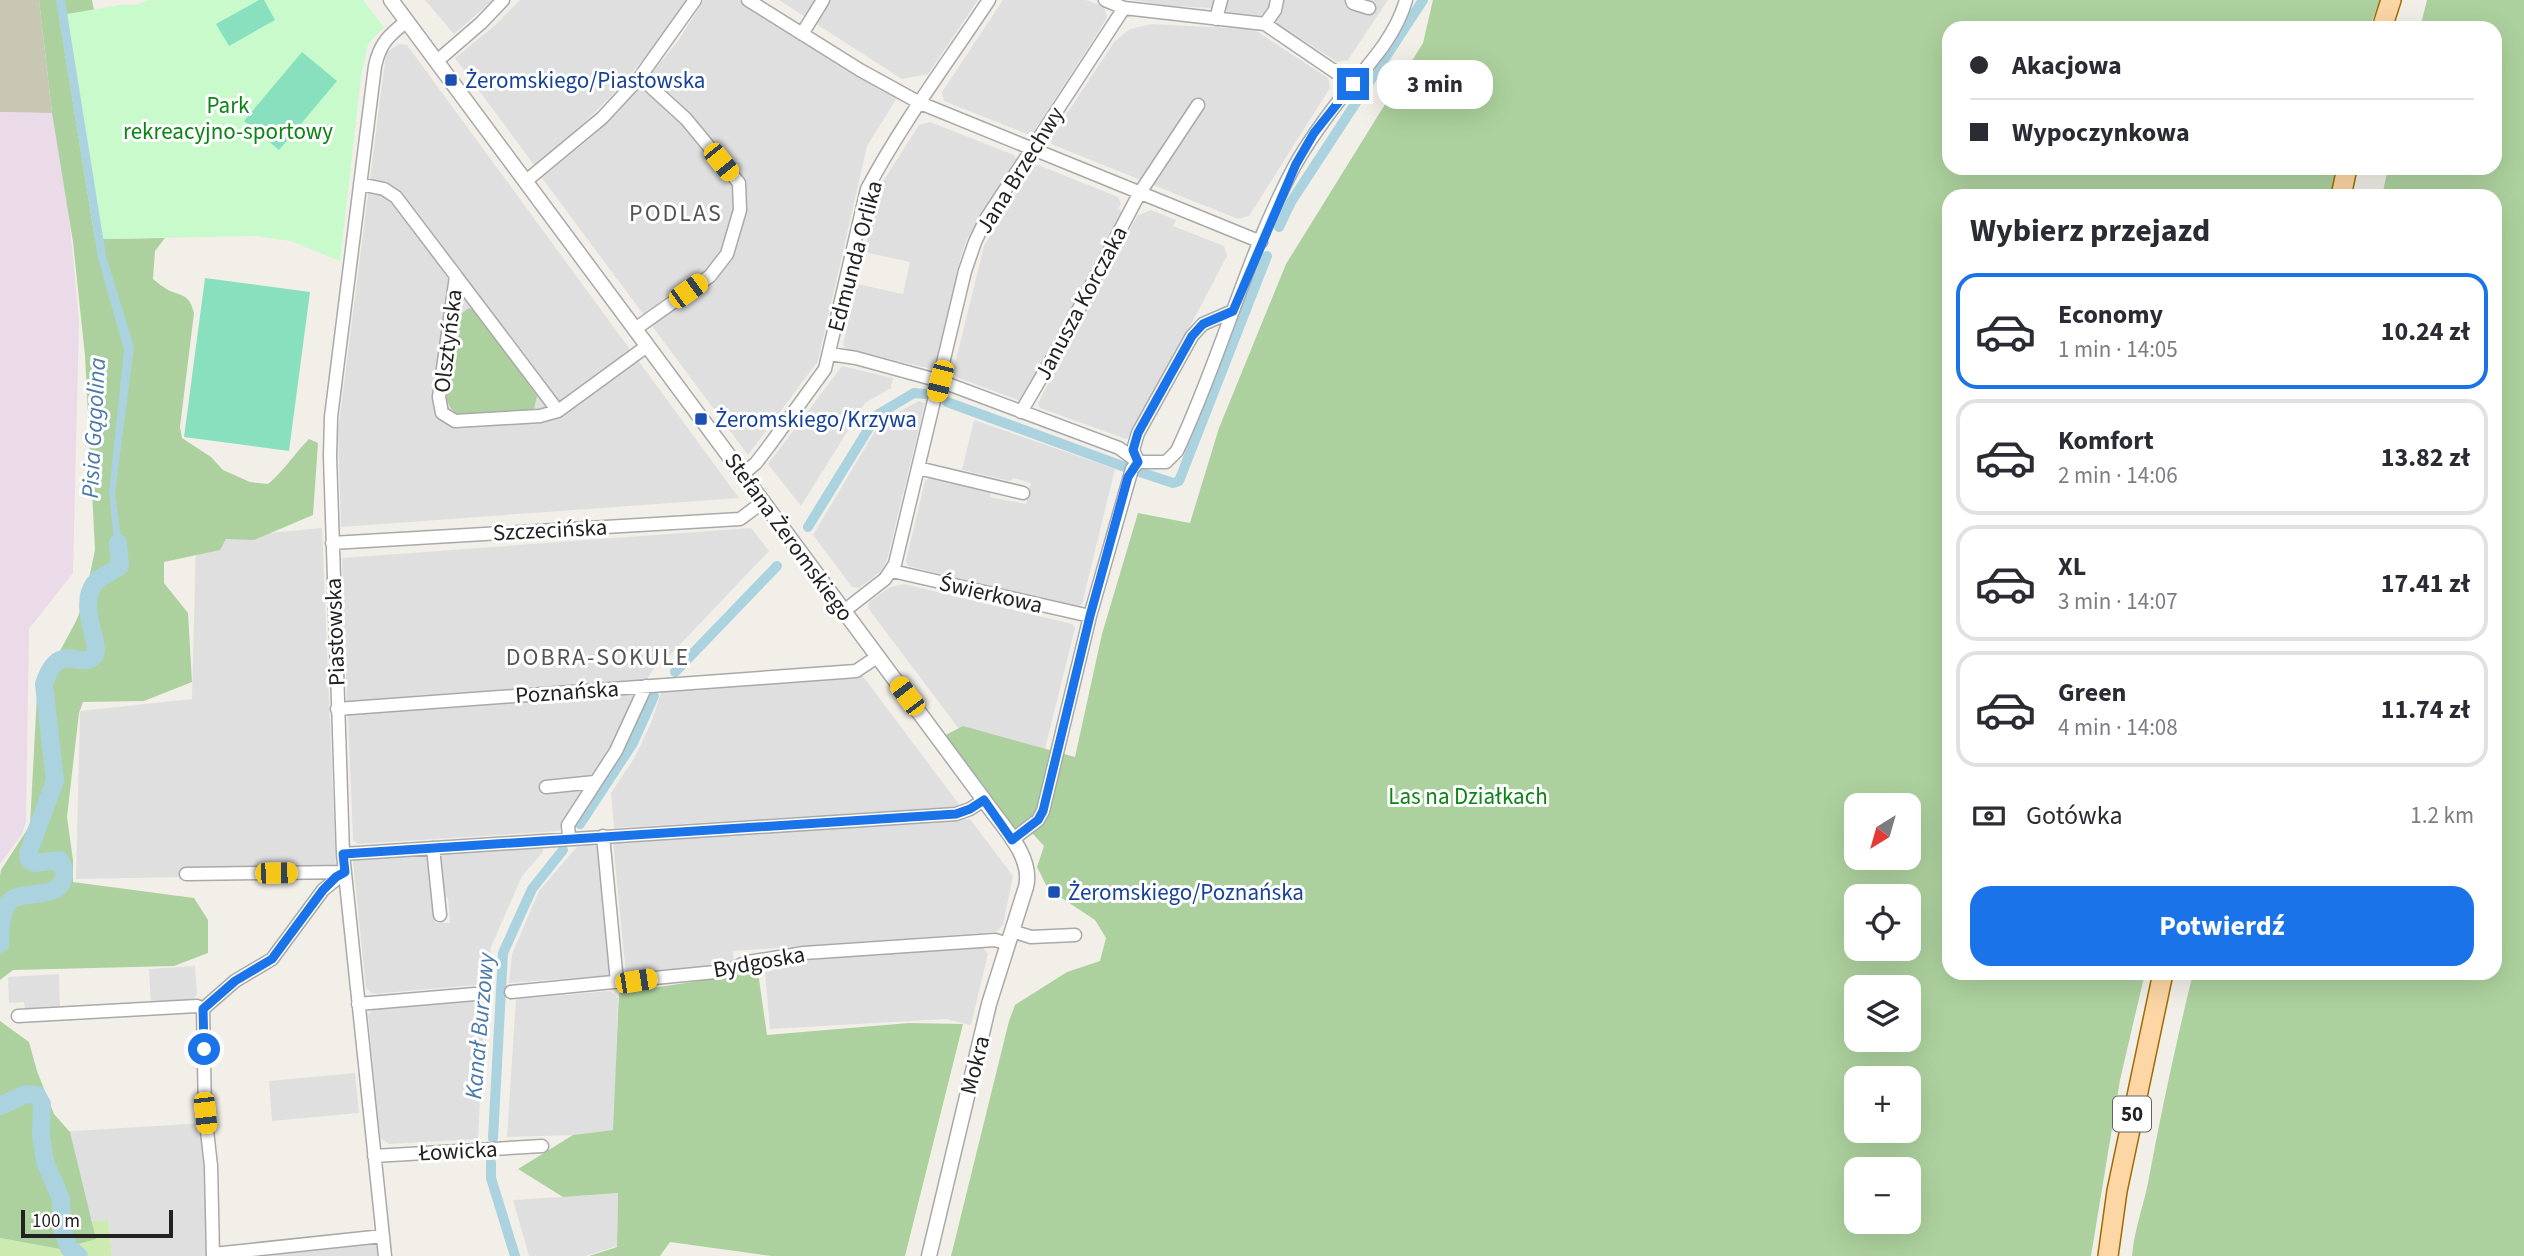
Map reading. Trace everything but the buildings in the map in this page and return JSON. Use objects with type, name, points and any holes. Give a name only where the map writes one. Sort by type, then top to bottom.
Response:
[{"type":"main road","points":[[2384,21],[2391,0]]},
{"type":"main road","points":[[2395,21],[2400,0]]},
{"type":"main road","name":"50","points":[[2108,1256],[2117,1191],[2161,980]]},
{"type":"street","name":"Stefana Żeromskiego","points":[[391,0],[984,800],[1026,863],[1028,876]]},
{"type":"street","points":[[436,61],[481,23],[503,0]]},
{"type":"street","points":[[526,181],[602,118],[640,77],[695,0]]},
{"type":"street","points":[[748,0],[920,103],[1261,242]]},
{"type":"street","points":[[802,34],[823,0]]},
{"type":"street","name":"Edmunda Orlika","points":[[743,474],[756,463],[825,369],[867,188],[989,0]]},
{"type":"street","points":[[1105,0],[1124,8],[1156,6],[1216,19],[1265,24],[1353,84]]},
{"type":"street","points":[[1216,19],[1221,0]]},
{"type":"street","points":[[1265,24],[1275,10],[1277,0]]},
{"type":"street","points":[[1352,0],[1353,3],[1369,8]]},
{"type":"street","points":[[830,354],[940,381],[1119,447],[1138,462],[1166,462],[1177,451],[1218,355],[1261,242],[1296,164],[1314,133],[1376,57],[1402,14],[1406,0]]},
{"type":"street","name":"Jana Brzechwy","points":[[892,571],[965,271],[975,242],[986,219],[1124,8]]},
{"type":"street","name":"Piastowska","points":[[385,1256],[343,854],[332,543],[331,417],[378,49],[391,33],[407,22]]},
{"type":"street","points":[[635,329],[710,275],[727,254],[740,210],[739,183],[686,119],[640,77]]},
{"type":"street","name":"Janusza Korczaka","points":[[1021,412],[1059,347],[1139,194],[1198,105]]},
{"type":"street","name":"Olsztyńska","points":[[360,184],[384,190],[396,197],[558,411]]},
{"type":"street","name":"Olsztyńska","points":[[456,276],[439,397],[442,413],[455,421],[540,416],[558,411],[647,346]]},
{"type":"street","points":[[1138,462],[1133,450],[1138,433],[1192,336],[1203,324],[1233,311]]},
{"type":"street","points":[[1012,840],[1038,820],[1043,811],[1090,616],[1128,477],[1138,462]]},
{"type":"street","points":[[918,468],[1023,493]]},
{"type":"street","name":"Szczecińska","points":[[332,543],[733,520],[740,519],[763,502]]},
{"type":"street","points":[[844,611],[892,571]]},
{"type":"street","name":"Świerkowa","points":[[892,571],[1090,616]]},
{"type":"street","name":"Poznańska","points":[[337,709],[856,671],[877,657]]},
{"type":"street","points":[[569,838],[568,825],[625,733],[646,686]]},
{"type":"street","points":[[546,788],[595,782]]},
{"type":"street","points":[[343,854],[956,814],[984,800]]},
{"type":"street","points":[[603,836],[617,982]]},
{"type":"street","points":[[433,848],[440,915]]},
{"type":"street","points":[[186,874],[345,872]]},
{"type":"street","points":[[345,872],[323,890],[272,959],[235,981],[203,1009],[205,1113],[211,1166],[213,1255],[383,1236]]},
{"type":"street","name":"Mokra","points":[[929,1256],[989,1004],[1028,876]]},
{"type":"street","name":"Bydgoska","points":[[511,992],[726,971],[748,962],[804,953],[1075,934]]},
{"type":"street","points":[[358,1004],[475,994]]},
{"type":"street","points":[[19,1016],[197,1006],[203,1009]]},
{"type":"street","name":"Łowicka","points":[[374,1156],[542,1146]]},
{"type":"shaded area","points":[[0,0],[39,0],[52,113],[0,112]]},
{"type":"shaded area","points":[[425,0],[493,0],[454,34]]},
{"type":"shaded area","points":[[520,0],[686,0],[653,48],[616,91],[577,130],[534,165],[455,58],[493,27]]},
{"type":"shaded area","points":[[704,0],[738,0],[897,98],[867,146],[818,361],[748,455],[542,178],[595,134],[642,85],[678,41]]},
{"type":"shaded area","points":[[779,0],[978,0],[928,74],[902,79]]},
{"type":"shaded area","points":[[1003,0],[1086,0],[1104,7],[1107,18],[1033,133],[1027,134],[944,101],[942,92]]},
{"type":"shaded area","points":[[1131,0],[1388,0],[1348,60],[1337,62],[1283,27],[1213,8],[1170,6]]},
{"type":"shaded area","points":[[1152,24],[1249,29],[1258,32],[1328,78],[1330,88],[1249,216],[1238,219],[1051,144],[1050,139],[1115,41],[1130,29]]},
{"type":"shaded area","points":[[399,44],[407,45],[739,498],[341,527],[338,431],[386,53]]},
{"type":"shaded area","points":[[0,112],[52,113],[69,215],[79,320],[73,573],[29,629],[26,822],[22,834],[0,864]]},
{"type":"shaded area","points":[[930,122],[1014,155],[1016,159],[967,239],[936,365],[932,369],[847,349],[843,345],[857,284],[903,294],[910,262],[864,252],[882,183],[919,125]]},
{"type":"shaded area","points":[[1038,165],[1118,197],[1121,204],[1118,209],[1122,211],[1024,398],[1018,400],[956,377],[953,372],[984,246],[1033,166]]},
{"type":"shaded area","points":[[1151,210],[1176,220],[1173,226],[1224,246],[1227,256],[1132,437],[1126,439],[1040,408],[1038,403],[1137,216]]},
{"type":"shaded area","points":[[842,366],[893,378],[891,388],[865,403],[801,506],[768,464]]},
{"type":"shaded area","points":[[919,401],[925,403],[887,560],[880,572],[859,588],[852,587],[813,535],[881,421]]},
{"type":"shaded area","points":[[974,420],[1115,469],[1082,604],[1077,607],[908,566],[906,561],[925,481],[929,478],[991,492],[990,497],[1026,504],[1031,483],[962,470]]},
{"type":"shaded area","points":[[322,528],[336,868],[185,877],[76,879],[80,711],[192,699],[196,540]]},
{"type":"shaded area","points":[[751,528],[769,551],[669,656],[662,657],[647,679],[347,701],[342,558]]},
{"type":"shaded area","points":[[904,584],[1072,624],[1075,628],[1029,813],[1023,814],[868,608],[869,602],[890,587]]},
{"type":"shaded area","points":[[862,675],[961,807],[614,828],[611,793],[635,757],[651,723],[662,690]]},
{"type":"shaded area","points":[[638,692],[615,746],[559,831],[358,844],[353,840],[348,713]]},
{"type":"shaded area","points":[[970,819],[1013,876],[1003,925],[996,932],[733,951],[734,966],[626,974],[613,842],[615,840]]},
{"type":"shaded area","points":[[581,842],[592,842],[598,847],[611,975],[509,983],[512,954],[539,891]]},
{"type":"shaded area","points":[[542,844],[543,852],[522,876],[491,947],[487,984],[373,994],[366,988],[353,862],[359,856],[425,852],[431,857],[436,923],[450,923],[448,898],[442,898],[439,853]]},
{"type":"shaded area","points":[[982,947],[988,954],[971,1025],[947,1019],[770,1029],[765,972],[810,960]]},
{"type":"shaded area","points":[[195,966],[197,995],[189,1003],[151,1006],[149,969]]},
{"type":"shaded area","points":[[59,974],[60,1011],[30,1013],[24,1002],[9,1003],[8,977]]},
{"type":"shaded area","points":[[610,991],[618,998],[614,1130],[573,1135],[507,1137],[516,999]]},
{"type":"shaded area","points":[[485,1000],[478,1139],[389,1144],[380,1138],[368,1015],[373,1009]]},
{"type":"shaded area","points":[[355,1073],[359,1113],[272,1121],[269,1081]]},
{"type":"shaded area","points":[[204,1123],[211,1256],[112,1256],[108,1221],[92,1221],[58,1132]]},
{"type":"shaded area","points":[[618,1193],[617,1246],[585,1256],[529,1256],[513,1200]]},
{"type":"shaded area","points":[[376,1241],[378,1256],[218,1256]]},
{"type":"green space","points":[[39,0],[92,0],[94,10],[59,16],[95,239],[165,238],[155,251],[153,279],[168,290],[185,297],[194,313],[180,427],[182,438],[211,457],[223,470],[250,482],[268,484],[309,439],[318,443],[313,515],[254,540],[226,539],[220,550],[164,562],[164,583],[188,613],[192,682],[144,701],[83,702],[79,713],[67,817],[73,882],[194,898],[208,920],[208,953],[174,966],[13,970],[0,980],[0,876],[1,870],[30,825],[37,694],[84,602],[95,550],[85,356],[73,242],[52,113]]},
{"type":"green space","name":"Park rekreacyjno-sportowy","points":[[149,0],[363,0],[384,27],[368,44],[361,77],[340,261],[291,241],[256,236],[103,239],[67,14],[136,5]]},
{"type":"green space","points":[[259,0],[264,0],[275,20],[229,46],[216,24]]},
{"type":"green space","name":"Las na Działkach","points":[[1433,0],[2380,0],[2372,21],[1942,21],[1942,175],[2337,175],[2334,189],[1942,189],[1942,980],[2143,980],[2120,1080],[2091,1256],[951,1256],[1015,1005],[1067,972],[1100,961],[1106,938],[1095,920],[1048,889],[1037,867],[1044,846],[1033,834],[1017,838],[942,737],[963,726],[1075,757],[1102,634],[1138,513],[1190,523],[1219,428],[1286,264],[1423,43]]},
{"type":"green space","points":[[2427,0],[2524,0],[2524,1256],[2132,1256],[2191,980],[2502,980],[2502,189],[2384,189],[2386,175],[2502,175],[2502,21],[2422,21]]},
{"type":"green space","points":[[302,52],[337,81],[279,150],[244,121]]},
{"type":"green space","points":[[205,278],[310,292],[289,451],[184,437]]},
{"type":"green space","points":[[470,308],[476,312],[537,396],[534,409],[466,416],[460,415],[449,405],[446,391],[454,332],[457,321]]},
{"type":"green space","points":[[758,972],[767,1035],[909,1023],[963,1024],[905,1256],[772,1256],[670,1242],[660,1256],[589,1256],[617,1247],[618,1193],[563,1197],[518,1169],[573,1135],[613,1130],[619,993]]},
{"type":"green space","points":[[0,1021],[29,1042],[54,1114],[70,1132],[96,1239],[60,1249],[0,1238]]},
{"type":"green space","points":[[108,1220],[112,1256],[0,1256],[0,1238],[60,1249],[92,1221]]},
{"type":"water","points":[[56,0],[65,0],[106,256],[134,347],[115,493],[124,563],[117,569],[109,493],[124,350],[98,258]]},
{"type":"waterway","name":"Kanał Burzowy","points":[[1279,227],[1291,202],[1423,0]]},
{"type":"waterway","name":"Kanał Burzowy","points":[[1140,472],[1173,483],[1179,481],[1267,256]]},
{"type":"waterway","name":"Kanał Burzowy","points":[[808,527],[877,415],[914,393],[925,394]]},
{"type":"waterway","name":"Kanał Burzowy","points":[[947,402],[1125,467]]},
{"type":"waterway","name":"Pisia Gągolina","points":[[0,944],[2,916],[9,902],[23,895],[56,889],[64,875],[60,860],[34,863],[29,860],[28,853],[55,781],[44,684],[56,662],[69,658],[88,660],[94,656],[96,651],[89,615],[89,594],[97,581],[120,566],[118,543]]},
{"type":"waterway","name":"Kanał Burzowy","points":[[675,672],[777,566]]},
{"type":"waterway","name":"Kanał Burzowy","points":[[580,824],[633,743],[654,696]]},
{"type":"waterway","name":"Kanał Burzowy","points":[[493,1138],[503,953],[532,889],[563,850]]},
{"type":"waterway","name":"Pisia Gągolina","points":[[0,1106],[26,1094],[37,1095],[42,1104],[41,1135],[45,1162],[61,1199],[62,1229],[69,1248],[79,1256]]},
{"type":"waterway","name":"Kanał Burzowy","points":[[491,1162],[491,1178],[515,1256]]},
{"type":"place","name":"Żeromskiego/Piastowska","points":[[451,80]]},
{"type":"place","name":"Żeromskiego/Krzywa","points":[[701,419]]},
{"type":"place","name":"Żeromskiego/Poznańska","points":[[1054,892]]},
{"type":"district","name":"PODLAS","points":[[676,213]]},
{"type":"district","name":"DOBRA-SOKULE","points":[[598,657]]},
{"type":"route","points":[[204,1049],[203,1009],[235,981],[272,959],[323,890],[345,872],[343,854],[956,814],[984,800],[1012,840],[1038,820],[1043,811],[1090,616],[1128,477],[1138,462],[1133,450],[1138,433],[1192,336],[1203,324],[1233,311],[1296,164],[1314,133],[1353,84]]}]
